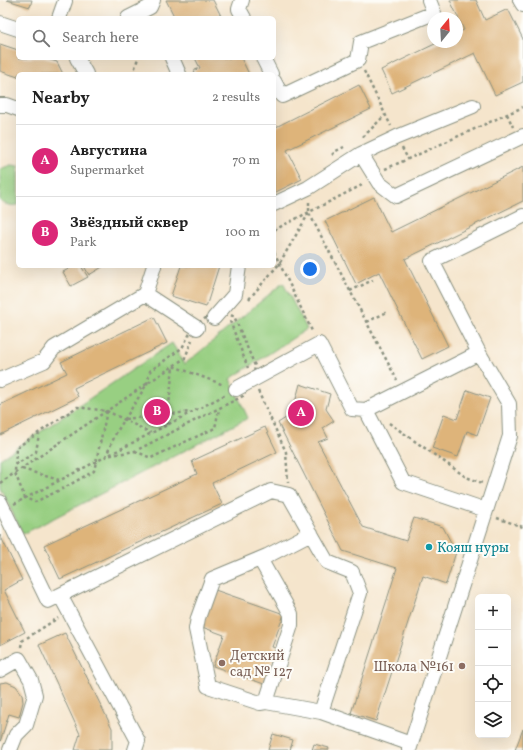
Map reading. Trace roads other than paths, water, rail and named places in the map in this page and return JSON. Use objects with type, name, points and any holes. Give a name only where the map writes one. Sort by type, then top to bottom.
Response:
[{"type":"lane","points":[[242,0],[239,9],[243,16]]},
{"type":"lane","points":[[276,85],[282,96],[358,60],[361,42],[434,13],[429,0]]},
{"type":"lane","points":[[520,0],[523,5]]},
{"type":"lane","points":[[60,16],[64,1]]},
{"type":"lane","points":[[133,16],[153,8]]},
{"type":"lane","points":[[0,23],[16,28]]},
{"type":"lane","points":[[78,60],[85,72]]},
{"type":"lane","points":[[173,60],[178,72]]},
{"type":"lane","points":[[264,60],[270,72]]},
{"type":"lane","points":[[0,105],[7,105],[16,108]]},
{"type":"lane","points":[[276,203],[308,188],[361,154],[397,137],[473,106]]},
{"type":"lane","points":[[361,154],[372,174],[379,183],[396,196],[523,136]]},
{"type":"lane","points":[[311,533],[260,559],[212,579],[198,618],[196,629],[208,686],[260,703],[266,702],[321,712],[410,747],[510,436],[509,404],[479,353],[432,261],[523,216]]},
{"type":"lane","points":[[0,380],[44,361],[54,348],[145,294],[153,268]]},
{"type":"lane","points":[[216,316],[235,294],[239,268]]},
{"type":"lane","points":[[145,294],[195,327]]},
{"type":"lane","points":[[236,389],[319,344],[352,409],[371,407],[479,353]]},
{"type":"lane","points":[[371,407],[403,482],[486,510]]},
{"type":"lane","points":[[1,507],[48,601],[271,491],[289,495],[327,562],[352,572],[360,593],[321,712]]},
{"type":"lane","points":[[260,559],[291,614],[291,625],[266,702]]},
{"type":"lane","points":[[60,595],[138,741],[135,750]]},
{"type":"lane","points":[[0,670],[19,659],[31,680],[35,695],[26,725],[16,735],[10,750]]},
{"type":"place","name":"Звёздный сквер","points":[[157,412]]},
{"type":"place","name":"Августина","points":[[301,413]]},
{"type":"place","name":"Кояш нуры","points":[[429,547]]},
{"type":"place","name":"Детский сад № 127","points":[[222,663]]},
{"type":"place","name":"Школа №161","points":[[462,666]]}]
